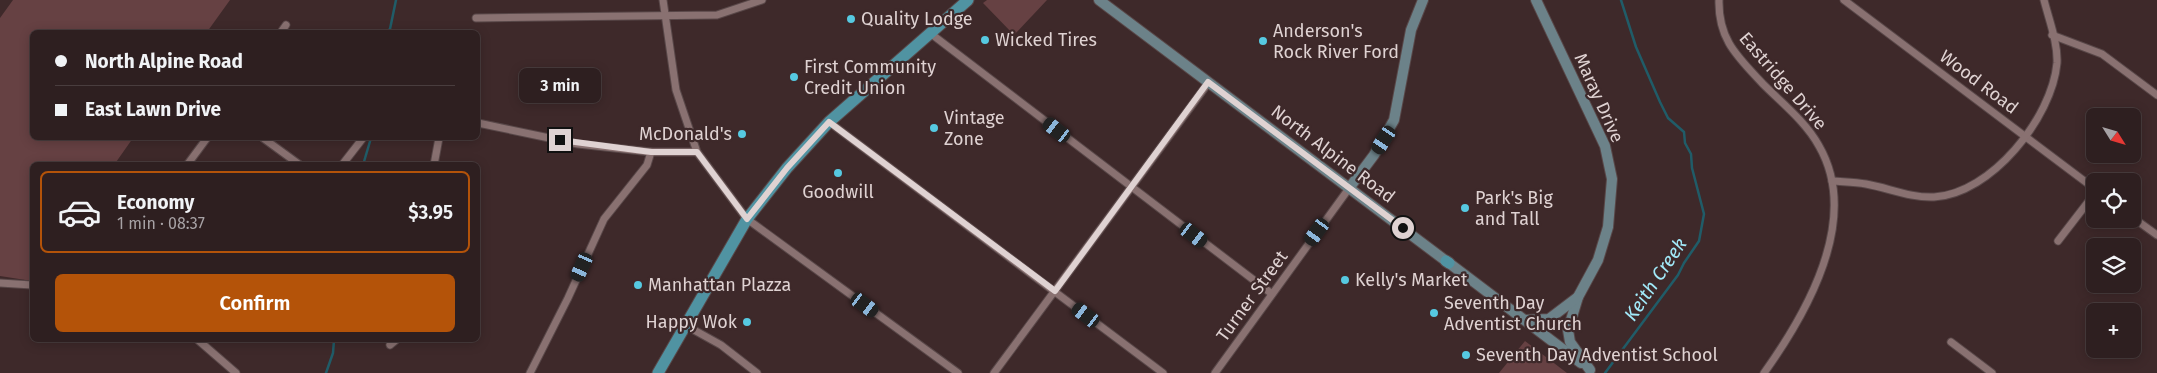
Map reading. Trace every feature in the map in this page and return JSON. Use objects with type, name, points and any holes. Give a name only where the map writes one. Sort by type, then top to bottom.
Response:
[{"type":"main road","points":[[658,373],[747,219],[787,168],[829,122],[968,0]]},
{"type":"street","points":[[663,0],[676,90],[697,152],[747,219],[958,373]]},
{"type":"street","points":[[476,18],[717,15],[762,0]]},
{"type":"street","name":"North Alpine Road","points":[[1099,0],[1592,372]]},
{"type":"street","points":[[1350,188],[1374,155],[1394,120],[1411,30],[1423,0]]},
{"type":"street","name":"Maray Drive","points":[[1536,0],[1605,146],[1612,179],[1608,227],[1598,260],[1578,297]]},
{"type":"street","name":"Eastridge Drive","points":[[1719,0],[1721,27],[1732,51],[1816,141],[1824,154],[1832,181],[1835,218],[1824,259],[1798,320],[1764,373]]},
{"type":"street","name":"Wood Road","points":[[1844,0],[2086,182]]},
{"type":"street","points":[[1832,181],[1867,184],[1912,196],[1946,196],[1965,189],[2006,161],[2026,136],[2044,105],[2055,75],[2057,51],[2044,0]]},
{"type":"street","points":[[282,30],[286,25]]},
{"type":"street","points":[[930,33],[1272,294]]},
{"type":"street","points":[[2052,35],[2102,54],[2157,95]]},
{"type":"street","points":[[994,373],[1208,82]]},
{"type":"street","points":[[829,122],[1164,373]]},
{"type":"street","points":[[480,124],[578,144],[651,152],[697,152]]},
{"type":"street","points":[[190,162],[206,140]]},
{"type":"street","points":[[267,140],[296,162]]},
{"type":"street","points":[[344,162],[361,140]]},
{"type":"street","points":[[435,162],[439,140]]},
{"type":"street","points":[[530,373],[568,298],[604,219],[647,165],[651,152]]},
{"type":"street","name":"Turner Street","points":[[1215,373],[1350,188]]},
{"type":"street","points":[[2058,241],[2086,205]]},
{"type":"street","points":[[2141,223],[2157,235]]},
{"type":"street","points":[[0,283],[30,285]]},
{"type":"street","points":[[1525,320],[1549,319],[1578,297]]},
{"type":"street","points":[[1578,297],[1568,330],[1570,342],[1592,372]]},
{"type":"street","points":[[685,325],[721,345],[757,373]]},
{"type":"street","points":[[200,342],[236,373]]},
{"type":"street","points":[[390,345],[394,342]]},
{"type":"street","points":[[1951,342],[1992,373]]},
{"type":"shaded area","points":[[13,0],[230,0],[208,30],[30,30],[30,140],[132,140],[116,162],[30,162],[30,281],[0,276],[0,18]]},
{"type":"shaded area","points":[[987,0],[1047,0],[1014,35],[983,3]]},
{"type":"shaded area","points":[[1525,341],[1567,373],[1499,373]]},
{"type":"waterway","points":[[389,30],[396,0]]},
{"type":"waterway","name":"Keith Creek","points":[[1605,373],[1678,275],[1699,241],[1704,214],[1692,168],[1691,154],[1685,143],[1684,132],[1668,118],[1660,102],[1636,47],[1621,0]]},
{"type":"waterway","points":[[364,162],[370,140]]},
{"type":"waterway","points":[[326,373],[333,353],[334,342]]},
{"type":"place","name":"Quality Lodge","points":[[851,19]]},
{"type":"place","name":"Wicked Tires","points":[[985,40]]},
{"type":"place","name":"Anderson's Rock River Ford","points":[[1263,41]]},
{"type":"place","name":"First Community Credit Union","points":[[794,77]]},
{"type":"place","name":"Vintage Zone","points":[[934,128]]},
{"type":"place","name":"McDonald's","points":[[742,134]]},
{"type":"place","name":"Goodwill","points":[[838,173]]},
{"type":"place","name":"Park's Big and Tall","points":[[1465,208]]},
{"type":"place","name":"Kelly's Market","points":[[1345,280]]},
{"type":"place","name":"Manhattan Plazza","points":[[638,285]]},
{"type":"place","name":"Seventh Day Adventist Church","points":[[1434,313]]},
{"type":"place","name":"Happy Wok","points":[[747,322]]},
{"type":"place","name":"Seventh Day Adventist School","points":[[1466,355]]},
{"type":"route","points":[[560,140],[578,144],[651,152],[697,152],[747,219],[787,168],[829,122],[1055,291],[1208,82],[1403,228]]}]
